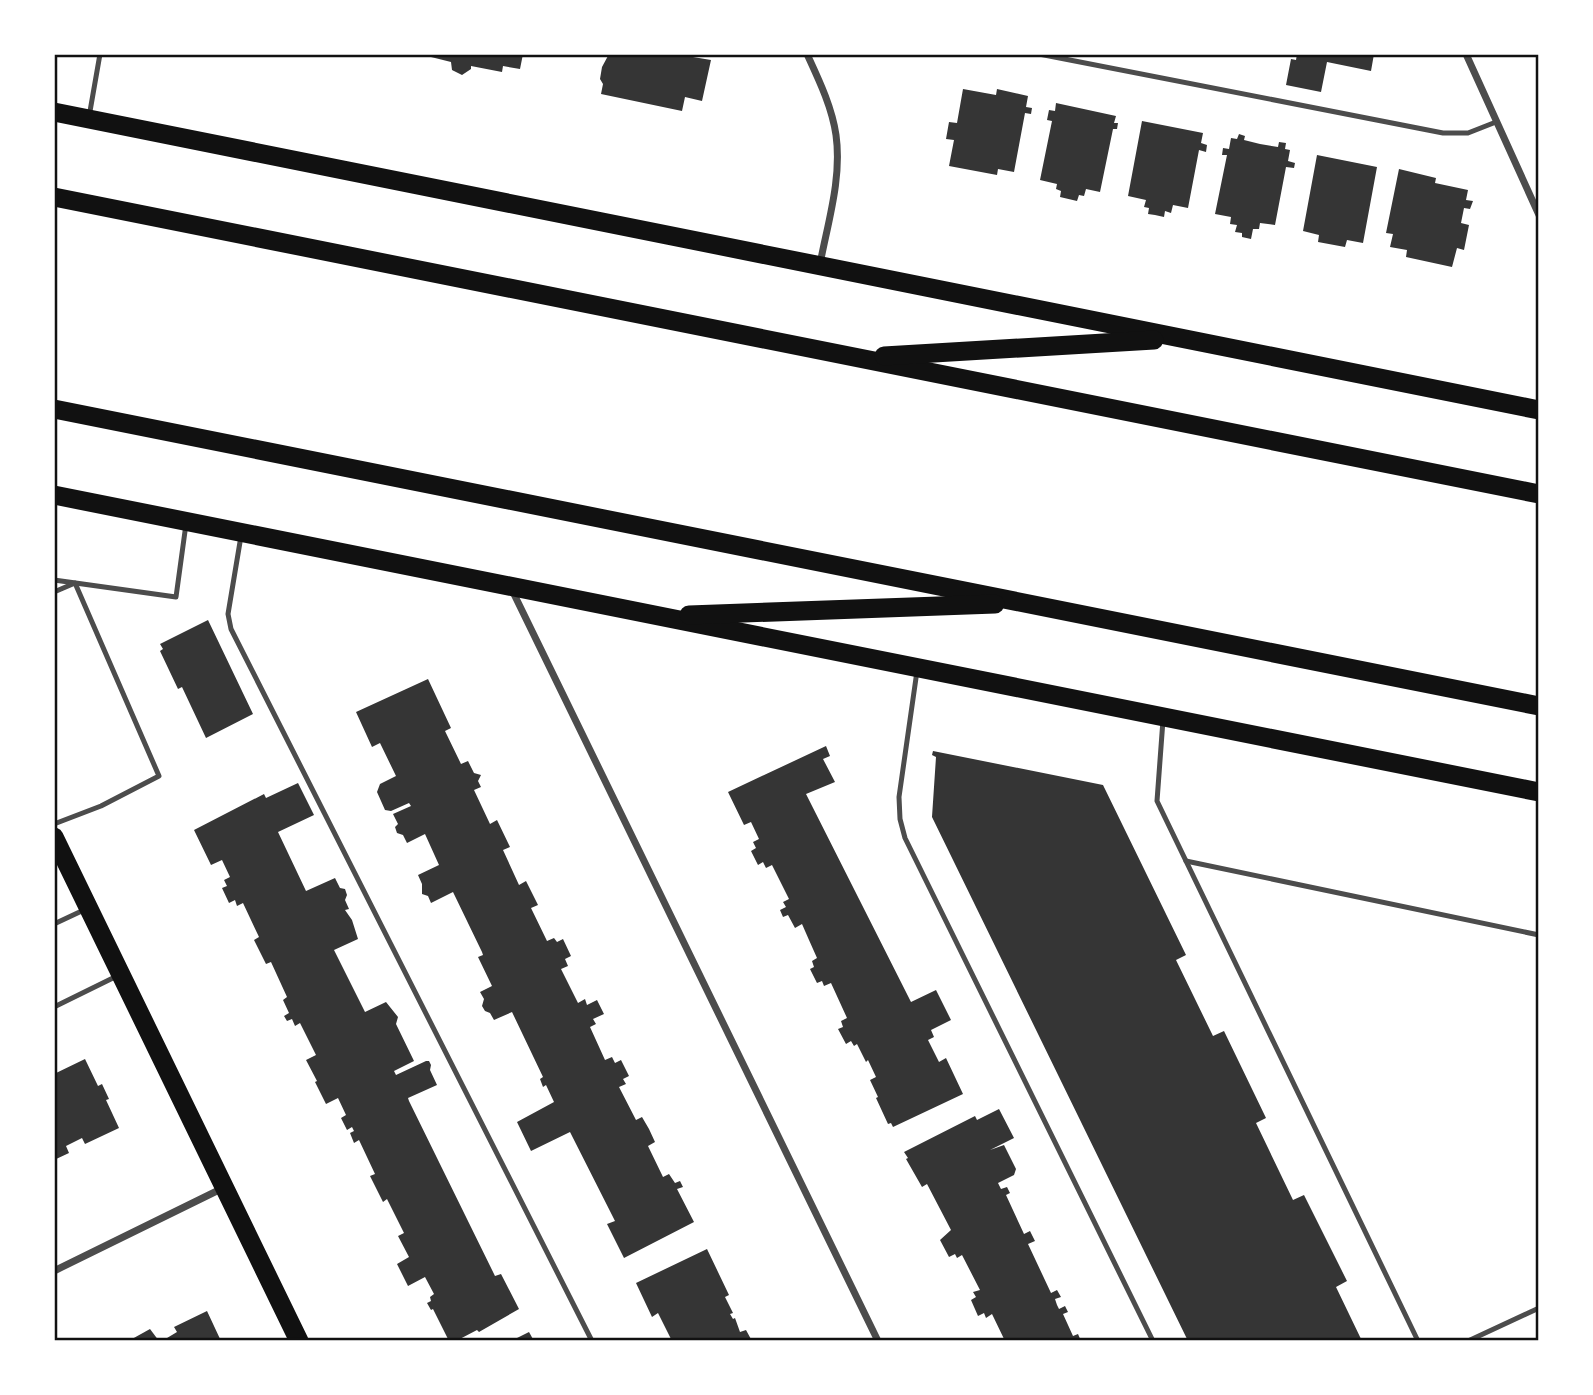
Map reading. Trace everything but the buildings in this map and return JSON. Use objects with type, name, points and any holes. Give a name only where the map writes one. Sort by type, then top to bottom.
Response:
[{"type":"highway","points":[[54,112],[1539,410]]},
{"type":"highway","points":[[54,197],[1539,494]]},
{"type":"highway","points":[[857,358],[1183,338]]},
{"type":"highway","points":[[54,408],[1539,706]]},
{"type":"highway","points":[[54,495],[1539,792]]},
{"type":"highway","points":[[656,616],[1028,603]]},
{"type":"highway","points":[[54,836],[299,1341]]},
{"type":"street","points":[[807,54],[829,108],[836,136],[835,190],[820,266]]},
{"type":"street","points":[[1466,54],[1539,215]]},
{"type":"street","points":[[510,586],[878,1341]]},
{"type":"street","points":[[54,1271],[224,1187]]},
{"type":"lane","points":[[89,119],[100,54]]},
{"type":"lane","points":[[1039,54],[1443,133],[1468,133],[1496,122]]},
{"type":"lane","points":[[54,580],[176,597],[187,522]]},
{"type":"lane","points":[[242,532],[228,614],[231,629],[592,1341]]},
{"type":"lane","points":[[54,592],[75,583]]},
{"type":"lane","points":[[54,824],[101,806],[159,776],[75,583]]},
{"type":"lane","points":[[917,668],[899,797],[900,819],[905,838],[1153,1341]]},
{"type":"lane","points":[[1163,716],[1157,801],[1418,1341]]},
{"type":"lane","points":[[1186,861],[1539,935]]},
{"type":"lane","points":[[54,924],[89,907]]},
{"type":"lane","points":[[54,1007],[120,975]]},
{"type":"lane","points":[[1468,1341],[1539,1308]]}]
